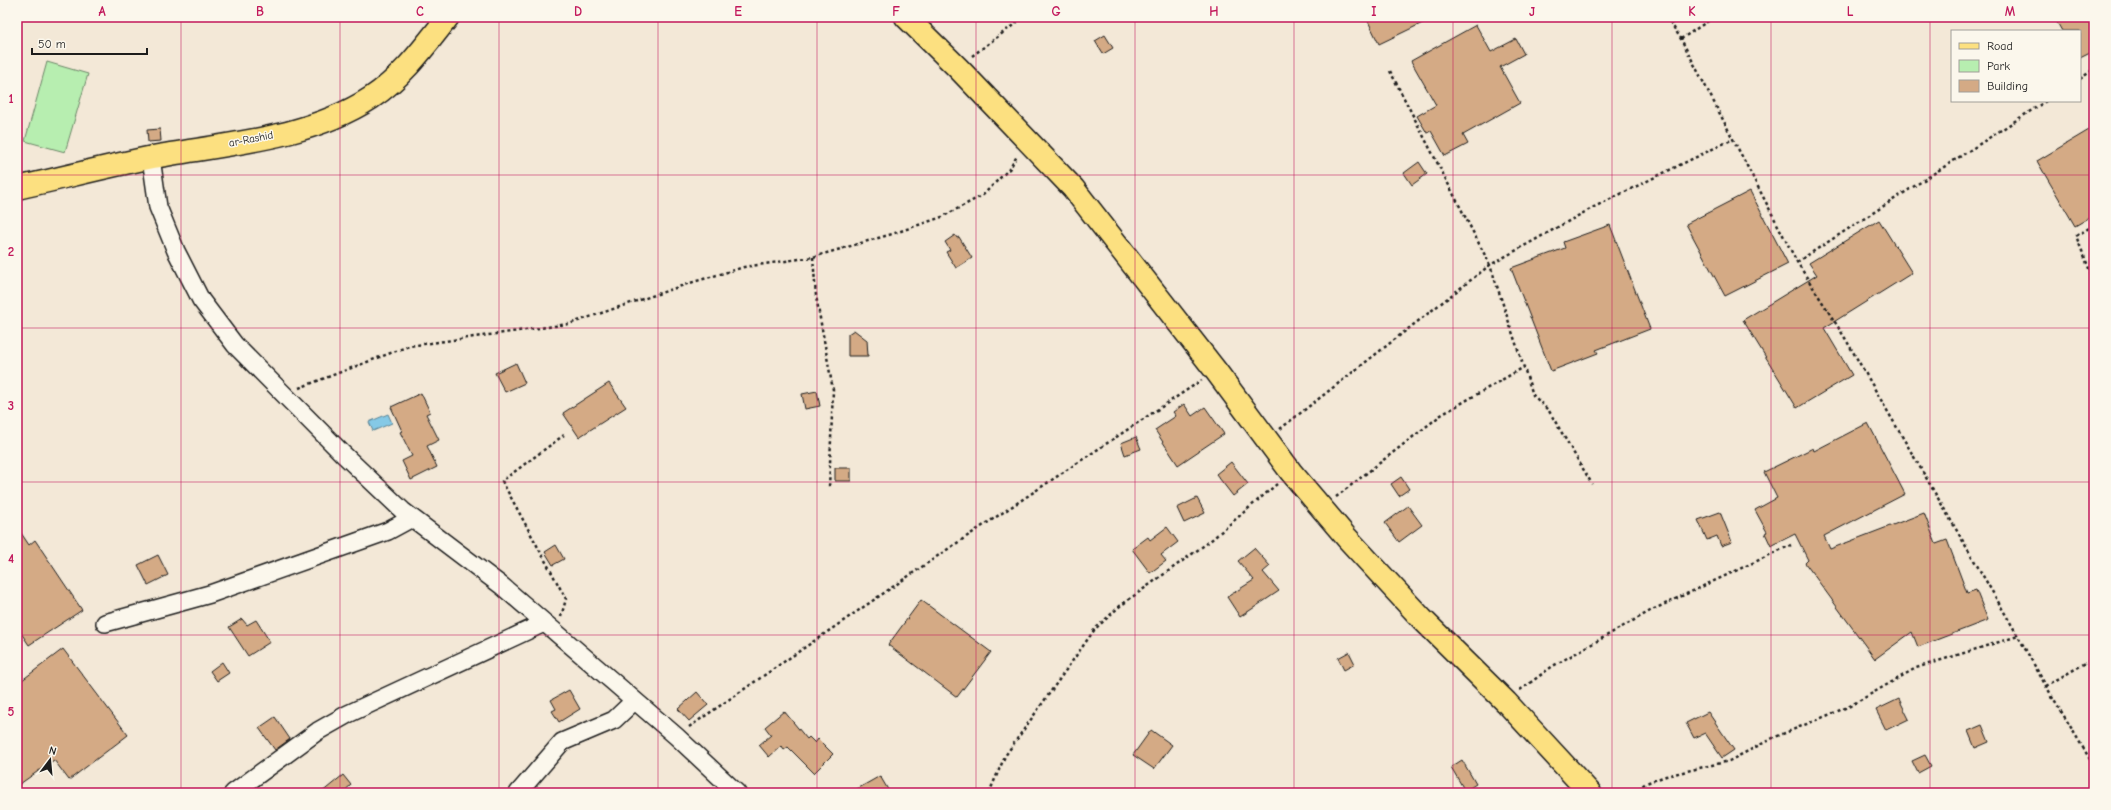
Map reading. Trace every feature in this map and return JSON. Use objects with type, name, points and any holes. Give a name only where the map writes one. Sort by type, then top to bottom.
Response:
[{"type":"main road","name":"ar-Rashid","points":[[17,188],[151,158],[271,136],[322,122],[371,98],[403,73],[448,17]]},
{"type":"main road","points":[[906,17],[1028,139],[1073,188],[1216,371],[1291,472],[1322,509],[1422,619],[1506,702],[1590,793]]},
{"type":"street","points":[[151,158],[158,207],[176,251],[201,300],[235,345],[342,454],[412,518],[502,586],[676,736],[737,793]]},
{"type":"street","points":[[105,623],[210,594],[388,531],[412,518]]},
{"type":"street","points":[[233,793],[318,731],[348,714],[550,628]]},
{"type":"street","points":[[518,793],[562,742],[614,720],[634,701]]},
{"type":"path","points":[[958,68],[1024,17]]},
{"type":"path","points":[[1667,17],[1681,39],[1797,262],[1845,338],[2046,686],[2094,766]]},
{"type":"path","points":[[1681,39],[1714,17]]},
{"type":"path","points":[[2081,78],[2094,69]]},
{"type":"path","points":[[1390,71],[1490,265],[1533,395],[1549,411],[1592,484]]},
{"type":"path","points":[[1797,262],[2044,102]]},
{"type":"path","points":[[285,396],[310,382],[409,346],[569,324],[690,283],[744,267],[813,258],[942,217],[983,195],[1010,168],[1028,139]]},
{"type":"path","points":[[1267,439],[1490,265],[1592,208],[1733,139]]},
{"type":"path","points":[[2094,225],[2076,236],[2094,281]]},
{"type":"path","points":[[813,258],[816,296],[833,390],[829,488]]},
{"type":"path","points":[[1322,509],[1441,414],[1524,367]]},
{"type":"path","points":[[676,736],[945,551],[1216,371]]},
{"type":"path","points":[[550,628],[566,599],[502,481],[564,435]]},
{"type":"path","points":[[989,793],[1005,756],[1096,629],[1120,606],[1210,540],[1291,472]]},
{"type":"path","points":[[1506,702],[1553,666],[1652,610],[1791,545]]},
{"type":"path","points":[[1634,793],[1646,783],[1666,776],[1729,761],[1773,738],[1850,706],[1916,668],[2018,636]]},
{"type":"path","points":[[2046,686],[2094,658]]},
{"type":"green space","points":[[47,62],[88,74],[65,152],[25,141]]},
{"type":"water","points":[[388,414],[392,423],[373,431],[369,422]]},
{"type":"building","points":[[1366,17],[1435,17],[1379,44]]},
{"type":"building","points":[[2054,17],[2094,17],[2094,51],[2081,58],[2081,30],[2061,30]]},
{"type":"building","points":[[1476,25],[1491,52],[1516,39],[1524,54],[1500,67],[1520,103],[1463,135],[1468,144],[1445,156],[1431,131],[1427,133],[1417,116],[1436,105],[1411,61]]},
{"type":"building","points":[[1105,35],[1113,48],[1103,54],[1095,41]]},
{"type":"building","points":[[2094,127],[2094,215],[2075,226],[2037,161]]},
{"type":"building","points":[[160,129],[161,141],[148,142],[147,130]]},
{"type":"building","points":[[1419,162],[1427,174],[1412,185],[1404,173]]},
{"type":"building","points":[[1750,191],[1788,264],[1725,296],[1686,224]]},
{"type":"building","points":[[1879,220],[1912,273],[1824,328],[1852,375],[1797,408],[1743,320],[1817,275],[1809,263]]},
{"type":"building","points":[[1610,225],[1650,329],[1596,350],[1598,353],[1551,371],[1511,268],[1565,248],[1563,242]]},
{"type":"building","points":[[955,235],[957,238],[959,237],[972,258],[956,268],[946,252],[950,250],[945,242]]},
{"type":"building","points":[[854,330],[867,340],[868,356],[848,356],[848,334]]},
{"type":"building","points":[[516,363],[525,383],[505,392],[495,373]]},
{"type":"building","points":[[609,383],[626,407],[579,437],[563,413]]},
{"type":"building","points":[[817,391],[820,406],[805,409],[802,394]]},
{"type":"building","points":[[421,393],[430,412],[426,414],[439,440],[427,446],[437,467],[411,480],[402,461],[412,456],[400,432],[402,431],[391,407]]},
{"type":"building","points":[[1184,404],[1192,416],[1205,407],[1224,434],[1178,465],[1155,430],[1176,416],[1173,412]]},
{"type":"building","points":[[1868,423],[1905,494],[1824,536],[1830,549],[1924,513],[1936,544],[1947,540],[1967,593],[1976,590],[1988,620],[1918,647],[1912,632],[1875,659],[1805,563],[1808,560],[1795,534],[1771,546],[1765,533],[1767,532],[1755,510],[1777,498],[1764,472],[1813,448],[1814,451]]},
{"type":"building","points":[[1136,437],[1141,449],[1125,455],[1121,443]]},
{"type":"building","points":[[1231,462],[1248,484],[1233,496],[1216,474]]},
{"type":"building","points":[[835,468],[851,468],[851,481],[835,481]]},
{"type":"building","points":[[1401,477],[1409,489],[1399,496],[1391,484]]},
{"type":"building","points":[[1197,498],[1205,513],[1184,523],[1177,508]]},
{"type":"building","points":[[1408,506],[1422,525],[1399,542],[1385,523]]},
{"type":"building","points":[[1720,512],[1732,542],[1721,546],[1717,536],[1707,540],[1698,520]]},
{"type":"building","points":[[17,527],[29,545],[35,540],[82,610],[29,645],[17,627]]},
{"type":"building","points":[[1167,527],[1178,542],[1161,555],[1166,561],[1150,573],[1132,549],[1148,537],[1150,540]]},
{"type":"building","points":[[556,545],[564,559],[553,565],[545,552]]},
{"type":"building","points":[[1254,548],[1270,566],[1263,572],[1279,591],[1240,617],[1227,597],[1254,580],[1238,561]]},
{"type":"building","points":[[158,555],[168,575],[148,585],[138,565]]},
{"type":"building","points":[[921,600],[991,652],[957,697],[888,645]]},
{"type":"building","points":[[242,619],[247,625],[256,620],[270,642],[248,656],[229,627]]},
{"type":"building","points":[[63,649],[128,735],[69,780],[54,760],[17,786],[17,684]]},
{"type":"building","points":[[1349,652],[1355,664],[1344,670],[1338,658]]},
{"type":"building","points":[[222,662],[229,673],[217,681],[210,671]]},
{"type":"building","points":[[569,690],[580,709],[559,722],[552,711],[556,709],[551,700]]},
{"type":"building","points":[[697,692],[708,705],[689,721],[678,709]]},
{"type":"building","points":[[1899,699],[1909,719],[1886,730],[1876,710]]},
{"type":"building","points":[[784,711],[807,739],[809,737],[815,743],[818,739],[833,754],[814,773],[788,747],[784,750],[781,746],[769,757],[759,745],[771,735],[765,727]]},
{"type":"building","points":[[1708,712],[1734,750],[1722,758],[1705,733],[1694,738],[1686,723]]},
{"type":"building","points":[[275,717],[290,739],[275,750],[259,728]]},
{"type":"building","points":[[1982,725],[1989,742],[1975,748],[1968,731]]},
{"type":"building","points":[[1151,730],[1172,745],[1154,769],[1133,755]]},
{"type":"building","points":[[1925,755],[1931,766],[1918,773],[1912,761]]},
{"type":"building","points":[[1462,760],[1476,784],[1465,791],[1451,767]]},
{"type":"building","points":[[343,775],[351,785],[342,793],[321,793]]},
{"type":"building","points":[[880,776],[890,793],[850,793]]}]
